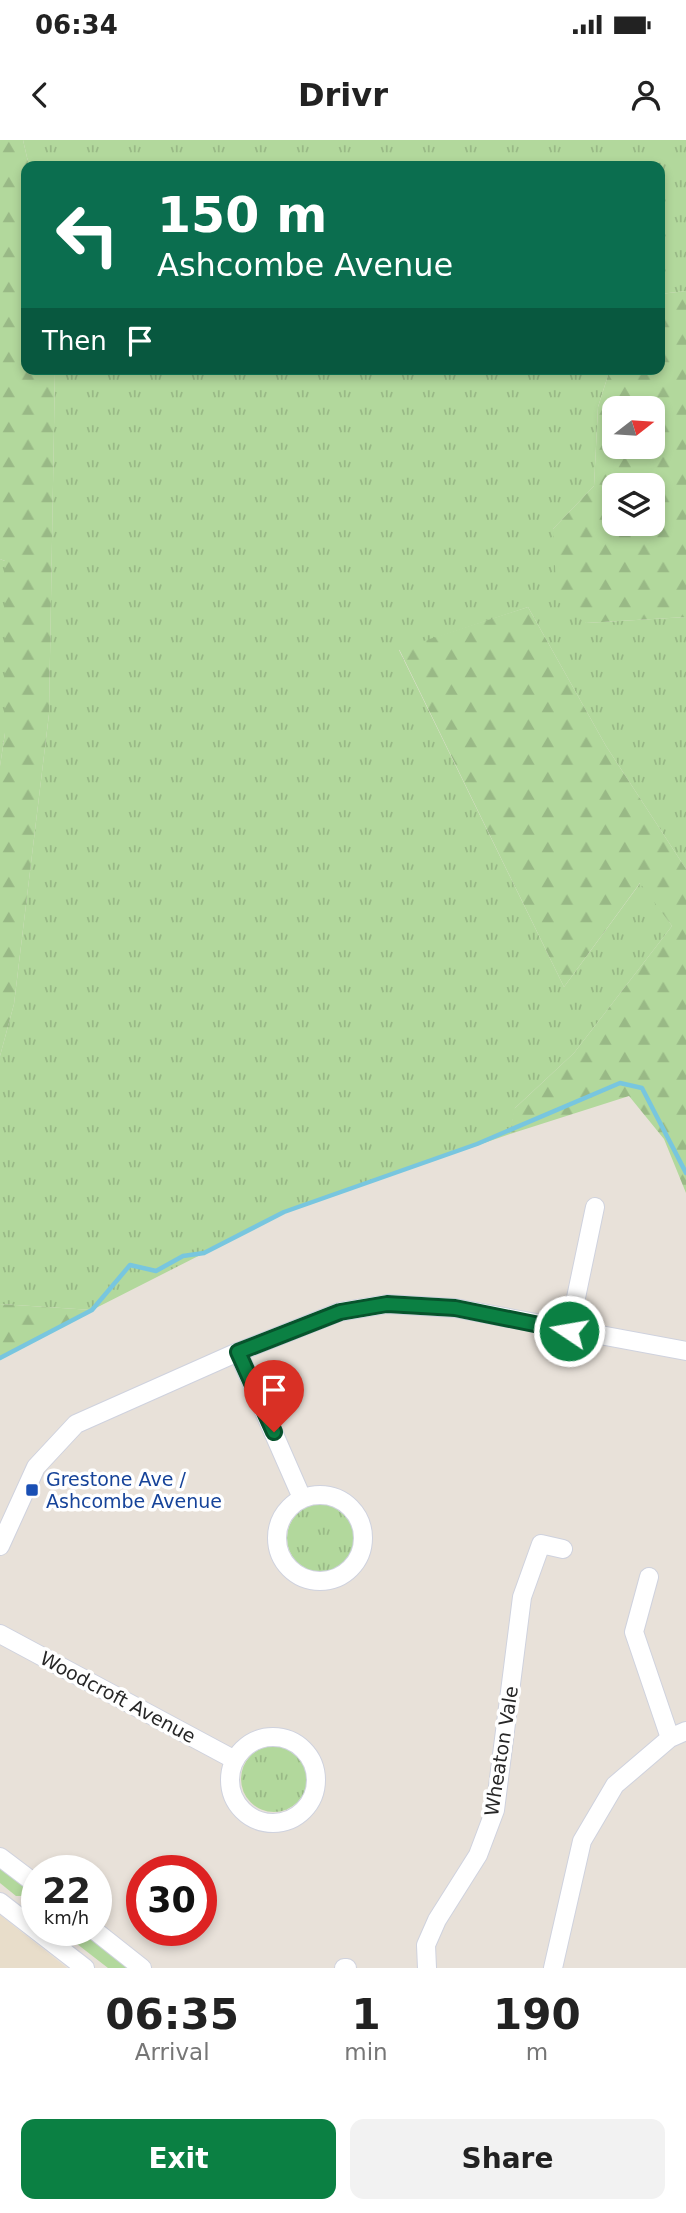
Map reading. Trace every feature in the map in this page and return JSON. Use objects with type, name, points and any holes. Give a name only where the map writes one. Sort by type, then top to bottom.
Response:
[{"type":"street","points":[[569,1331],[595,1207]]},
{"type":"street","points":[[0,1546],[36,1467],[76,1424],[238,1352],[340,1312],[387,1304],[455,1308],[686,1351]]},
{"type":"street","points":[[238,1352],[302,1498]]},
{"type":"street","points":[[317,1495],[338,1499],[354,1512],[360,1522],[360,1553],[355,1563],[338,1576],[317,1581],[307,1578],[297,1574],[282,1558],[278,1548],[278,1527],[288,1508],[302,1498],[317,1495]]},
{"type":"street","name":"Wheaton Vale","points":[[427,1968],[426,1945],[437,1920],[478,1855],[495,1810],[522,1597],[541,1544],[563,1549]]},
{"type":"street","points":[[553,1968],[582,1840],[615,1785],[678,1735],[634,1632],[649,1577]]},
{"type":"street","name":"Woodcroft Avenue","points":[[0,1634],[235,1760]]},
{"type":"street","points":[[280,1737],[300,1746],[308,1754],[316,1773],[314,1795],[302,1812],[283,1822],[261,1821],[251,1817],[236,1802],[232,1792],[230,1781],[235,1760],[241,1751],[259,1739],[280,1737]]},
{"type":"street","points":[[0,1857],[21,1873]]},
{"type":"street","points":[[0,1902],[85,1968]]},
{"type":"street","points":[[112,1944],[142,1968]]},
{"type":"shaded area","points":[[0,1915],[21,1932],[21,1946],[39,1946],[67,1968],[0,1968]]},
{"type":"green space","points":[[0,140],[23,140],[28,161],[21,161],[21,375],[55,375],[49,714],[14,1004],[0,1056],[0,766],[5,733],[5,561],[0,559]]},
{"type":"green space","points":[[23,140],[686,140],[686,291],[665,293],[665,161],[28,161]]},
{"type":"green space","points":[[686,291],[686,617],[586,623],[557,601],[553,529],[594,486],[598,407],[608,375],[665,375],[665,293]]},
{"type":"green space","points":[[55,375],[608,375],[598,407],[594,486],[553,529],[586,623],[686,617],[686,869],[606,746],[528,607],[399,650],[564,987],[641,882],[672,926],[574,1053],[515,1108],[510,1134],[285,1212],[92,1310],[0,1304],[0,1056],[14,1004],[49,714]]},
{"type":"green space","points":[[0,559],[5,561],[5,733],[0,766]]},
{"type":"green space","points":[[528,607],[606,746],[686,869],[686,1193],[664,1139],[629,1096],[510,1134],[514,1109],[574,1053],[672,926],[640,883],[564,987],[399,649]]},
{"type":"green space","points":[[0,1304],[92,1310],[0,1358]]},
{"type":"green space","points":[[328,1504],[349,1519],[355,1531],[353,1551],[345,1562],[328,1572],[314,1572],[297,1562],[289,1551],[287,1531],[297,1514],[308,1506]]},
{"type":"green space","points":[[274,1746],[287,1748],[297,1756],[305,1766],[305,1792],[297,1802],[287,1810],[274,1812],[261,1810],[251,1802],[243,1792],[241,1779],[243,1766],[251,1756],[261,1748]]},
{"type":"green space","points":[[0,1863],[21,1881],[21,1896],[16,1896],[0,1883]]},
{"type":"green space","points":[[80,1946],[106,1946],[134,1968],[108,1968]]},
{"type":"waterway","points":[[0,1358],[92,1310],[130,1265],[156,1271],[183,1256],[204,1253],[284,1212],[477,1144],[620,1083],[642,1088],[686,1173]]},
{"type":"place","name":"Grestone Ave / Ashcombe Avenue","points":[[32,1490]]},
{"type":"route","points":[[274,1432],[238,1352],[340,1312],[387,1304],[455,1308],[569,1331]]}]
